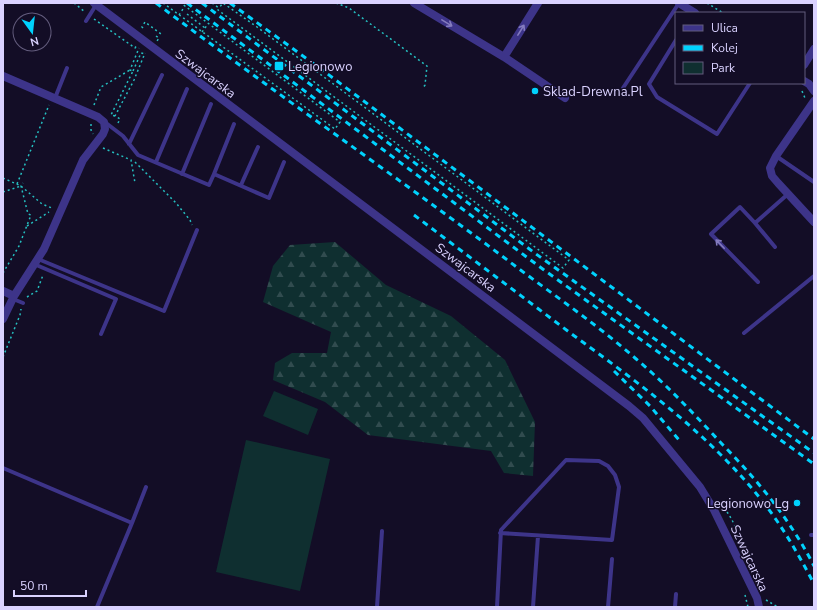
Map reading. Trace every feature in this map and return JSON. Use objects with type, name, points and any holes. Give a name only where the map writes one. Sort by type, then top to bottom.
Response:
[{"type":"street","points":[[414,3],[504,57],[565,98]]},
{"type":"street","points":[[504,57],[538,3]]},
{"type":"street","points":[[679,3],[692,12]]},
{"type":"street","name":"Szwajcarska","points":[[95,4],[617,396],[643,418],[700,487],[714,510],[759,607]]},
{"type":"street","points":[[805,63],[814,49]]},
{"type":"street","points":[[3,76],[52,101],[98,116],[104,122],[105,129],[103,134],[83,160],[51,232],[36,261],[13,297],[3,319]]},
{"type":"street","points":[[802,85],[809,84],[814,91]]},
{"type":"street","points":[[812,105],[776,156],[770,168],[772,176],[814,222]]},
{"type":"street","points":[[3,292],[13,297]]},
{"type":"lane","points":[[623,88],[679,3]]},
{"type":"lane","points":[[86,21],[95,4]]},
{"type":"lane","points":[[675,42],[649,84],[657,97],[717,134],[749,84]]},
{"type":"lane","points":[[52,101],[67,68]]},
{"type":"lane","points":[[129,144],[162,75]]},
{"type":"lane","points":[[156,162],[187,88]]},
{"type":"lane","points":[[182,174],[212,104]]},
{"type":"lane","points":[[104,122],[119,133],[138,155],[209,185],[234,124]]},
{"type":"lane","points":[[241,185],[258,146]]},
{"type":"lane","points":[[776,156],[814,182]]},
{"type":"lane","points":[[214,174],[268,198],[284,162]]},
{"type":"lane","points":[[755,223],[788,194]]},
{"type":"lane","points":[[758,282],[710,234],[740,207],[775,247]]},
{"type":"lane","points":[[36,261],[164,311],[196,230]]},
{"type":"lane","points":[[36,261],[116,299],[102,334]]},
{"type":"lane","points":[[744,333],[814,276]]},
{"type":"lane","points":[[13,297],[23,303]]},
{"type":"lane","points":[[497,607],[500,534],[501,530],[566,460],[599,461],[604,463],[611,470],[617,481],[618,487],[612,540],[500,534]]},
{"type":"lane","points":[[3,468],[132,523]]},
{"type":"lane","points":[[98,607],[146,488]]},
{"type":"lane","points":[[377,607],[382,531]]},
{"type":"lane","points":[[533,607],[538,536]]},
{"type":"lane","points":[[608,607],[612,559]]},
{"type":"lane","points":[[675,607],[676,594]]},
{"type":"path","points":[[74,3],[135,48],[137,45],[140,47],[130,70],[101,87],[94,104],[95,109]]},
{"type":"path","points":[[163,3],[335,129],[340,122],[181,3]]},
{"type":"path","points":[[212,3],[219,8],[218,10],[563,268],[569,260],[289,51],[223,3],[222,5],[219,3]]},
{"type":"path","points":[[336,3],[349,8],[427,66],[425,85],[423,88]]},
{"type":"path","points":[[707,3],[721,12]]},
{"type":"path","points":[[219,8],[222,5]]},
{"type":"path","points":[[179,15],[185,6]]},
{"type":"path","points":[[187,14],[205,28]]},
{"type":"path","points":[[148,32],[142,27],[145,22],[161,34]]},
{"type":"path","points":[[202,32],[208,24]]},
{"type":"path","points":[[115,116],[134,80],[145,53],[140,53],[133,71],[111,115],[120,119],[118,123]]},
{"type":"path","points":[[802,85],[805,105],[812,105]]},
{"type":"path","points":[[17,184],[52,101]]},
{"type":"path","points":[[100,146],[131,160],[132,159],[176,203],[190,220],[192,225]]},
{"type":"path","points":[[131,160],[135,183]]},
{"type":"path","points":[[3,178],[21,186],[42,204],[55,209],[27,226]]},
{"type":"path","points":[[3,273],[19,246],[31,215],[28,214],[21,186],[22,183]]},
{"type":"path","points":[[3,192],[21,186]]},
{"type":"path","points":[[3,357],[20,315],[24,299],[37,291],[44,274]]},
{"type":"path","points":[[745,595],[748,607]]},
{"type":"green space","points":[[335,242],[386,285],[451,316],[505,360],[535,422],[533,476],[504,473],[491,451],[368,435],[325,402],[273,380],[275,363],[292,353],[327,353],[331,332],[263,302],[273,266],[290,245]]},
{"type":"green space","points":[[274,391],[318,409],[308,435],[263,416]]},
{"type":"green space","points":[[246,440],[330,459],[300,591],[216,572]]},
{"type":"railway","points":[[156,3],[588,320],[635,358],[658,378],[690,410],[761,486],[795,532],[814,566]]},
{"type":"railway","points":[[187,3],[544,270],[814,464]]},
{"type":"railway","points":[[202,3],[536,254],[814,453]]},
{"type":"railway","points":[[230,3],[325,72],[814,439]]},
{"type":"railway","points":[[414,215],[651,394],[701,436],[724,458],[767,507],[792,544],[814,584]]},
{"type":"railway","points":[[614,371],[650,406],[679,440]]},
{"type":"place","name":"Legionowo","points":[[279,66]]},
{"type":"place","name":"Sklad-Drewna.Pl","points":[[535,91]]},
{"type":"place","name":"Legionowo Lg","points":[[797,503]]}]
